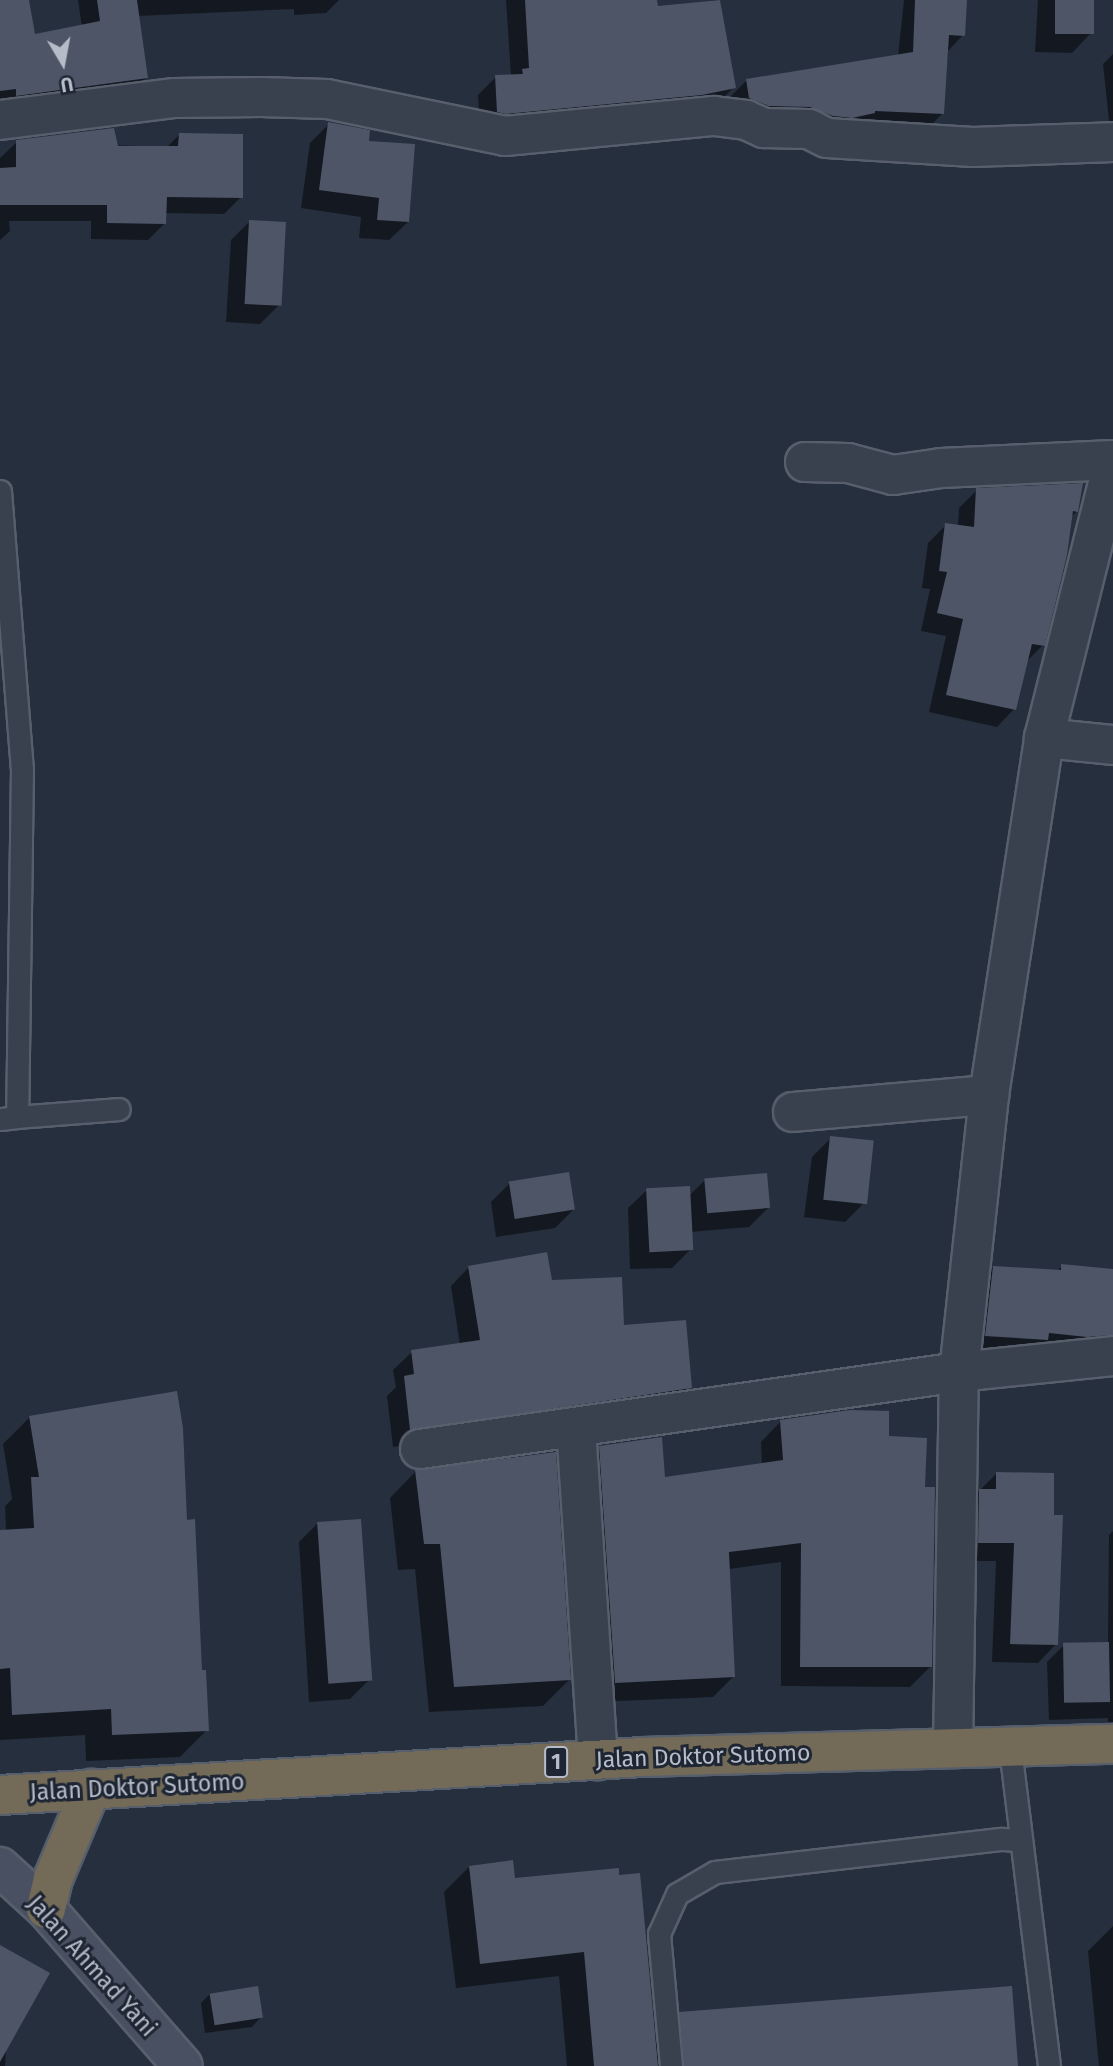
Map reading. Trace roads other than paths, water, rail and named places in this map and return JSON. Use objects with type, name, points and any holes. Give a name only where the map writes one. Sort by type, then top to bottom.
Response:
[{"type":"highway","name":"Jalan Doktor Sutomo","points":[[0,1795],[598,1760],[1113,1744]]},
{"type":"highway","points":[[46,1909],[58,1866],[91,1789]]},
{"type":"street","points":[[0,120],[174,99],[261,96],[327,99],[505,136],[714,116],[746,120],[764,128],[809,129],[827,138],[973,147],[1113,142]]},
{"type":"street","points":[[805,462],[848,463],[893,475],[941,468],[1113,461],[1044,738],[989,1095],[959,1372],[953,1748]]},
{"type":"street","points":[[1044,738],[1113,745]]},
{"type":"street","points":[[793,1112],[989,1095]]},
{"type":"street","points":[[421,1449],[959,1372],[1113,1356]]},
{"type":"street","points":[[576,1428],[598,1760]]},
{"type":"street","name":"Jalan Ahmad Yani","points":[[0,1867],[46,1909],[183,2066]]},
{"type":"lane","points":[[0,491],[22,768],[9,1118],[119,1109]]},
{"type":"lane","points":[[1010,1748],[1049,2066]]},
{"type":"lane","points":[[671,2066],[659,1934],[677,1894],[715,1872],[1002,1839],[1020,1840]]}]
